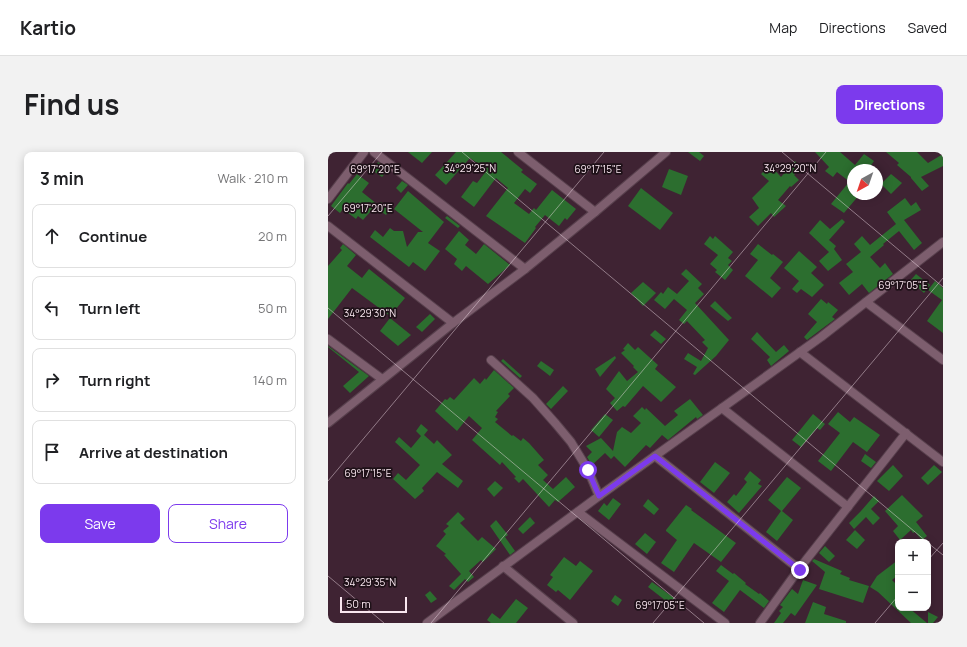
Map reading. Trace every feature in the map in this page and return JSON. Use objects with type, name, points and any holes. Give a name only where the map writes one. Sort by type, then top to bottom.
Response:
[{"type":"street","points":[[328,199],[364,152]]},
{"type":"street","points":[[374,152],[525,269]]},
{"type":"street","points":[[518,152],[595,212]]},
{"type":"street","points":[[328,423],[453,322],[525,269],[666,152]]},
{"type":"street","points":[[328,226],[453,322]]},
{"type":"street","points":[[427,623],[599,496],[800,352],[943,243]]},
{"type":"street","points":[[866,302],[943,360]]},
{"type":"street","points":[[328,338],[382,379]]},
{"type":"street","points":[[800,352],[943,462]]},
{"type":"street","points":[[491,360],[533,398],[571,442],[588,470],[599,496]]},
{"type":"street","points":[[722,408],[848,507]]},
{"type":"street","points":[[760,623],[906,433]]},
{"type":"street","points":[[655,456],[800,570]]},
{"type":"street","points":[[578,512],[725,623]]},
{"type":"street","points":[[503,566],[573,623]]},
{"type":"building","points":[[408,152],[432,152],[422,163]]},
{"type":"building","points":[[456,152],[501,152],[523,170],[521,172],[537,184],[530,193],[525,189],[514,203],[529,214],[534,208],[536,210],[552,190],[576,209],[567,220],[565,218],[559,226],[545,215],[525,243],[486,216],[508,188],[496,178],[474,207],[461,197],[473,181],[477,183],[487,170],[470,158],[446,185],[435,175]]},
{"type":"building","points":[[688,152],[699,152],[704,156],[700,161]]},
{"type":"building","points":[[815,152],[840,152],[854,164],[847,164],[847,180],[837,172],[833,177],[825,171],[829,167]]},
{"type":"building","points":[[886,152],[917,152],[928,163],[943,154],[943,166],[921,177],[929,186],[922,191],[911,177],[897,165],[899,163]]},
{"type":"building","points":[[864,154],[874,161],[872,164],[856,164]]},
{"type":"building","points":[[795,161],[801,168],[794,175],[799,180],[791,187],[790,186],[778,200],[786,206],[774,217],[771,213],[758,226],[749,217],[759,208],[752,198],[769,181],[761,174],[770,165],[781,177]]},
{"type":"building","points":[[378,162],[388,170],[382,177],[372,170]]},
{"type":"building","points":[[669,169],[688,176],[681,195],[662,187]]},
{"type":"building","points":[[357,174],[369,183],[362,192],[377,204],[363,220],[358,216],[356,219],[343,209],[340,213],[331,206],[348,183],[349,184]]},
{"type":"building","points":[[891,174],[902,183],[891,194],[883,186],[883,182]]},
{"type":"building","points":[[402,181],[408,185],[401,193],[396,188]]},
{"type":"building","points":[[847,184],[847,200],[855,200],[844,213],[831,204]]},
{"type":"building","points":[[641,188],[673,213],[660,230],[628,206]]},
{"type":"building","points":[[408,191],[444,222],[428,243],[440,251],[425,271],[413,262],[409,267],[370,237],[375,230],[383,237],[390,228],[394,231],[403,231],[407,247],[418,232],[423,232],[394,209]]},
{"type":"building","points":[[905,198],[911,206],[916,202],[921,210],[904,220],[922,243],[914,250],[899,231],[870,257],[880,268],[885,263],[893,274],[869,293],[862,284],[849,295],[839,283],[853,272],[846,264],[861,252],[854,244],[862,236],[870,245],[896,224],[887,212]]},
{"type":"building","points":[[381,202],[390,209],[386,215],[376,208]]},
{"type":"building","points":[[447,216],[460,226],[458,228],[445,218]]},
{"type":"building","points":[[842,219],[845,222],[829,240],[836,246],[834,249],[842,260],[828,271],[819,261],[829,252],[809,233],[820,220],[830,229]]},
{"type":"building","points":[[459,231],[469,240],[465,245],[476,254],[484,244],[510,265],[488,284],[466,266],[462,271],[454,264],[457,259],[445,249]]},
{"type":"building","points":[[710,236],[713,239],[715,236],[733,252],[728,258],[732,261],[728,265],[733,270],[725,280],[715,272],[717,270],[710,264],[718,255],[704,244]]},
{"type":"building","points":[[343,244],[356,255],[347,266],[362,278],[369,269],[405,298],[390,316],[352,288],[328,319],[328,266],[342,250],[340,248]]},
{"type":"building","points":[[758,244],[783,262],[770,278],[781,288],[772,298],[745,276],[758,260],[750,254]]},
{"type":"building","points":[[799,251],[817,267],[811,273],[824,285],[812,297],[801,289],[797,293],[792,289],[799,281],[784,268]]},
{"type":"building","points":[[686,269],[702,284],[698,288],[704,294],[695,303],[729,340],[716,356],[695,375],[693,374],[697,367],[684,359],[688,353],[701,361],[708,348],[702,342],[705,340],[687,321],[684,324],[679,320],[687,310],[674,299],[665,309],[654,300],[661,292],[663,294],[668,287],[677,294],[689,281],[681,274]]},
{"type":"building","points":[[916,274],[930,285],[924,293],[910,281]]},
{"type":"building","points":[[935,281],[943,288],[943,333],[927,321],[942,300],[928,290]]},
{"type":"building","points":[[643,282],[656,293],[643,306],[631,293]]},
{"type":"building","points":[[821,299],[827,304],[828,302],[838,310],[832,317],[835,319],[807,340],[804,337],[817,322],[808,314]]},
{"type":"building","points":[[715,301],[732,318],[728,321],[710,306]]},
{"type":"building","points":[[430,314],[435,319],[422,332],[416,327]]},
{"type":"building","points":[[390,318],[411,335],[398,346],[380,331]]},
{"type":"building","points":[[655,330],[666,339],[661,344],[650,335]]},
{"type":"building","points":[[757,332],[776,352],[784,345],[789,351],[771,366],[767,360],[770,357],[751,339]]},
{"type":"building","points":[[628,343],[635,350],[638,347],[658,365],[655,369],[676,387],[661,402],[643,386],[625,407],[623,406],[617,411],[610,403],[615,398],[606,389],[619,371],[627,381],[638,372],[621,353],[625,350],[623,349]]},
{"type":"building","points":[[328,346],[369,376],[350,393],[343,386],[359,372]]},
{"type":"building","points":[[615,356],[616,358],[600,377],[595,369]]},
{"type":"building","points":[[503,359],[522,376],[520,378],[501,361]]},
{"type":"building","points":[[541,361],[554,370],[550,376],[537,366]]},
{"type":"building","points":[[494,370],[514,388],[508,394],[510,396],[496,411],[498,412],[495,417],[498,419],[495,422],[512,436],[513,435],[521,441],[523,438],[544,460],[538,465],[548,475],[543,480],[553,489],[566,477],[575,487],[558,502],[555,500],[549,507],[523,479],[519,483],[514,478],[516,477],[502,462],[500,465],[472,440],[482,428],[469,416],[457,431],[435,411],[445,399],[447,400],[450,397],[454,400],[474,378],[480,384],[485,378],[486,380]]},
{"type":"building","points":[[563,386],[568,391],[551,409],[546,404]]},
{"type":"building","points":[[690,399],[703,415],[697,419],[696,417],[668,440],[662,435],[650,448],[646,445],[625,467],[614,456],[611,459],[605,453],[592,465],[587,457],[592,452],[586,446],[601,438],[613,451],[617,432],[622,427],[631,433],[641,423],[633,416],[642,407],[645,410],[646,408],[665,426],[678,415],[674,411]]},
{"type":"building","points":[[838,412],[850,422],[854,417],[880,435],[867,452],[853,442],[831,471],[818,461],[840,433],[828,424]]},
{"type":"building","points":[[605,414],[613,420],[599,437],[591,430]]},
{"type":"building","points":[[813,414],[825,424],[820,430],[817,428],[801,447],[792,440]]},
{"type":"building","points":[[421,424],[428,430],[424,435],[434,444],[437,440],[452,455],[442,464],[463,481],[458,488],[437,472],[422,488],[424,491],[415,499],[393,479],[398,473],[406,480],[420,465],[395,442],[399,437],[411,448],[421,436],[416,431]]},
{"type":"building","points":[[865,454],[876,462],[871,468],[861,461]]},
{"type":"building","points":[[715,462],[730,473],[714,493],[700,482]]},
{"type":"building","points":[[893,465],[903,476],[889,491],[877,481]]},
{"type":"building","points":[[934,465],[942,472],[928,485],[921,478]]},
{"type":"building","points":[[750,471],[761,480],[758,484],[762,486],[739,513],[727,502],[734,494],[736,496],[747,482],[744,479]]},
{"type":"building","points":[[787,477],[801,488],[782,511],[793,520],[777,541],[766,532],[781,511],[768,500]]},
{"type":"building","points":[[495,481],[503,488],[494,497],[487,489]]},
{"type":"building","points":[[902,495],[923,516],[916,522],[927,536],[921,539],[911,530],[899,539],[893,531],[898,526],[885,511]]},
{"type":"building","points":[[874,496],[879,501],[871,509],[880,518],[873,525],[866,517],[854,529],[849,523]]},
{"type":"building","points":[[613,498],[621,504],[609,520],[598,511],[604,503],[607,506]]},
{"type":"building","points":[[648,499],[659,509],[654,515],[643,506]]},
{"type":"building","points":[[686,505],[736,543],[721,562],[694,543],[674,572],[661,563],[677,540],[666,530]]},
{"type":"building","points":[[458,512],[465,519],[460,523],[478,541],[482,537],[496,549],[483,562],[481,560],[469,571],[474,577],[468,582],[465,579],[454,590],[449,586],[461,574],[444,555],[446,554],[436,546],[446,534],[443,531],[449,526],[446,524]]},
{"type":"building","points":[[530,517],[535,523],[523,534],[518,529]]},
{"type":"building","points":[[496,520],[508,535],[505,537],[515,551],[510,555],[490,526]]},
{"type":"building","points":[[855,530],[865,540],[857,549],[846,540]]},
{"type":"building","points":[[645,533],[656,542],[647,554],[635,544]]},
{"type":"building","points":[[825,546],[835,556],[829,562],[819,553]]},
{"type":"building","points":[[564,557],[576,566],[580,561],[593,571],[570,600],[558,590],[556,592],[547,585],[553,577],[550,575]]},
{"type":"building","points":[[814,559],[842,571],[840,574],[850,578],[849,580],[869,586],[863,603],[819,589],[825,572],[812,561]]},
{"type":"building","points":[[895,562],[895,578],[892,580],[895,583],[895,608],[878,592],[870,587],[877,576]]},
{"type":"building","points":[[721,565],[733,574],[734,573],[746,583],[745,584],[759,594],[760,593],[769,601],[764,608],[740,590],[724,612],[712,603],[729,581],[716,571]]},
{"type":"building","points":[[803,580],[817,585],[795,616],[791,613],[783,623],[774,623],[781,613],[779,611],[783,607],[780,605],[792,589],[798,594]]},
{"type":"building","points":[[652,582],[674,598],[670,604],[648,587]]},
{"type":"building","points":[[430,591],[437,599],[431,603],[425,595]]},
{"type":"building","points":[[615,595],[622,600],[618,606],[611,601]]},
{"type":"building","points":[[516,599],[528,608],[516,623],[491,623],[487,620],[492,613],[500,619]]},
{"type":"building","points":[[813,602],[826,607],[824,614],[846,621],[846,623],[805,623]]},
{"type":"building","points":[[898,611],[913,611],[927,623],[911,623]]},
{"type":"building","points":[[928,612],[938,617],[933,623],[928,623]]},
{"type":"route","points":[[588,470],[599,496],[655,456],[800,570]]}]
